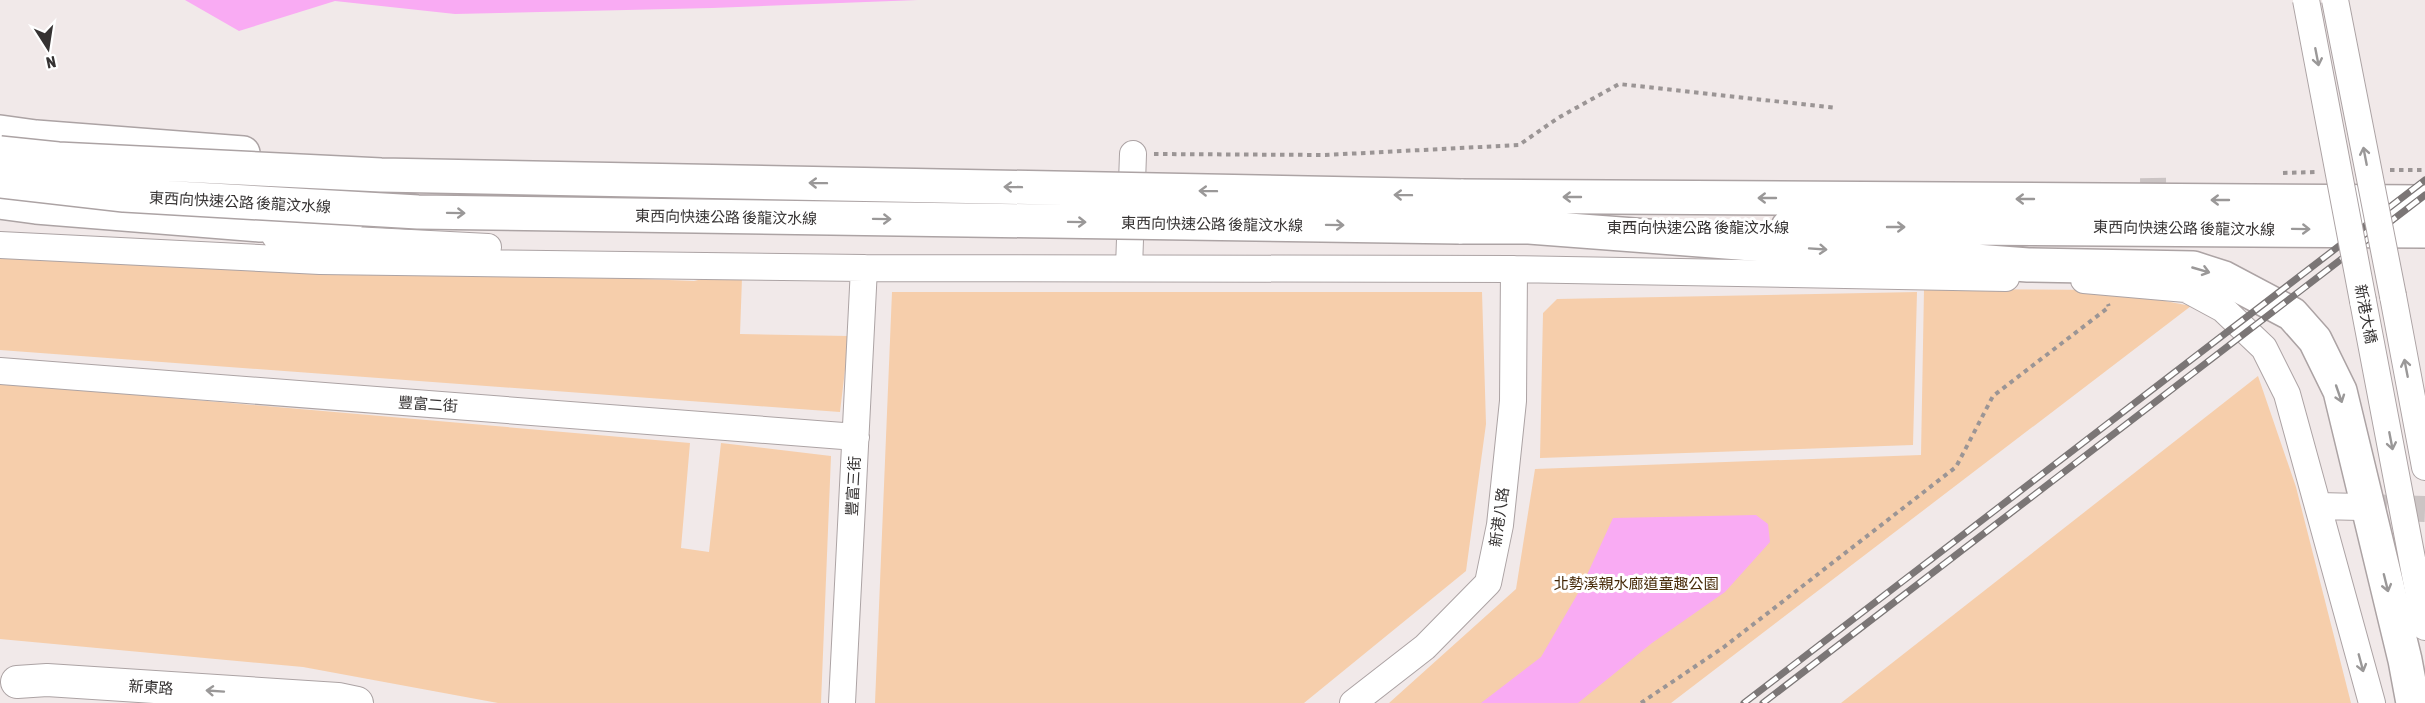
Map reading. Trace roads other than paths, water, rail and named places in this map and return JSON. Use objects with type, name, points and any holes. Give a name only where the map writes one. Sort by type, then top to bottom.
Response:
[{"type":"highway","points":[[0,132],[36,137],[241,153],[381,175]]},
{"type":"highway","name":"東西向快速公路 後龍汶水線","points":[[0,153],[58,159],[381,175],[1460,212],[1529,227],[2095,227],[2425,231]]},
{"type":"highway","name":"東西向快速公路 後龍汶水線","points":[[0,181],[124,195],[418,212],[1460,212],[2425,202]]},
{"type":"highway","points":[[0,202],[260,225],[418,212]]},
{"type":"highway","points":[[1529,227],[2028,265],[2193,268],[2224,278],[2292,314],[2315,340],[2340,391],[2405,660],[2413,703]]},
{"type":"main road","name":"新東路","points":[[8,681],[47,680],[338,699],[357,703]]},
{"type":"main road","name":"新東路","points":[[8,681],[149,703]]},
{"type":"street","name":"新港大橋","points":[[2306,0],[2425,627]]},
{"type":"street","name":"新港大橋","points":[[2335,0],[2425,467]]},
{"type":"street","points":[[1129,268],[1133,154]]},
{"type":"street","points":[[0,214],[86,223],[773,267]]},
{"type":"street","points":[[0,245],[320,261],[864,268],[1514,269],[2071,279],[2186,289],[2223,309],[2264,348],[2287,394],[2372,703]]},
{"type":"street","name":"豐富三街","points":[[842,703],[864,268]]},
{"type":"street","name":"新港八路","points":[[1353,703],[1425,646],[1488,583],[1500,525],[1513,401],[1514,269]]},
{"type":"street","name":"豐富二街","points":[[0,371],[856,437]]},
{"type":"street","points":[[2318,506],[2361,507]]},
{"type":"tunnel","points":[[2153,178],[2155,286]]},
{"type":"tunnel","points":[[2361,507],[2425,509]]},
{"type":"railway","points":[[1744,703],[2425,180]]},
{"type":"railway","points":[[1763,703],[2425,195]]},
{"type":"park label","name":"北勢溪親水廊道童趣公園","points":[[1636,583]]}]
